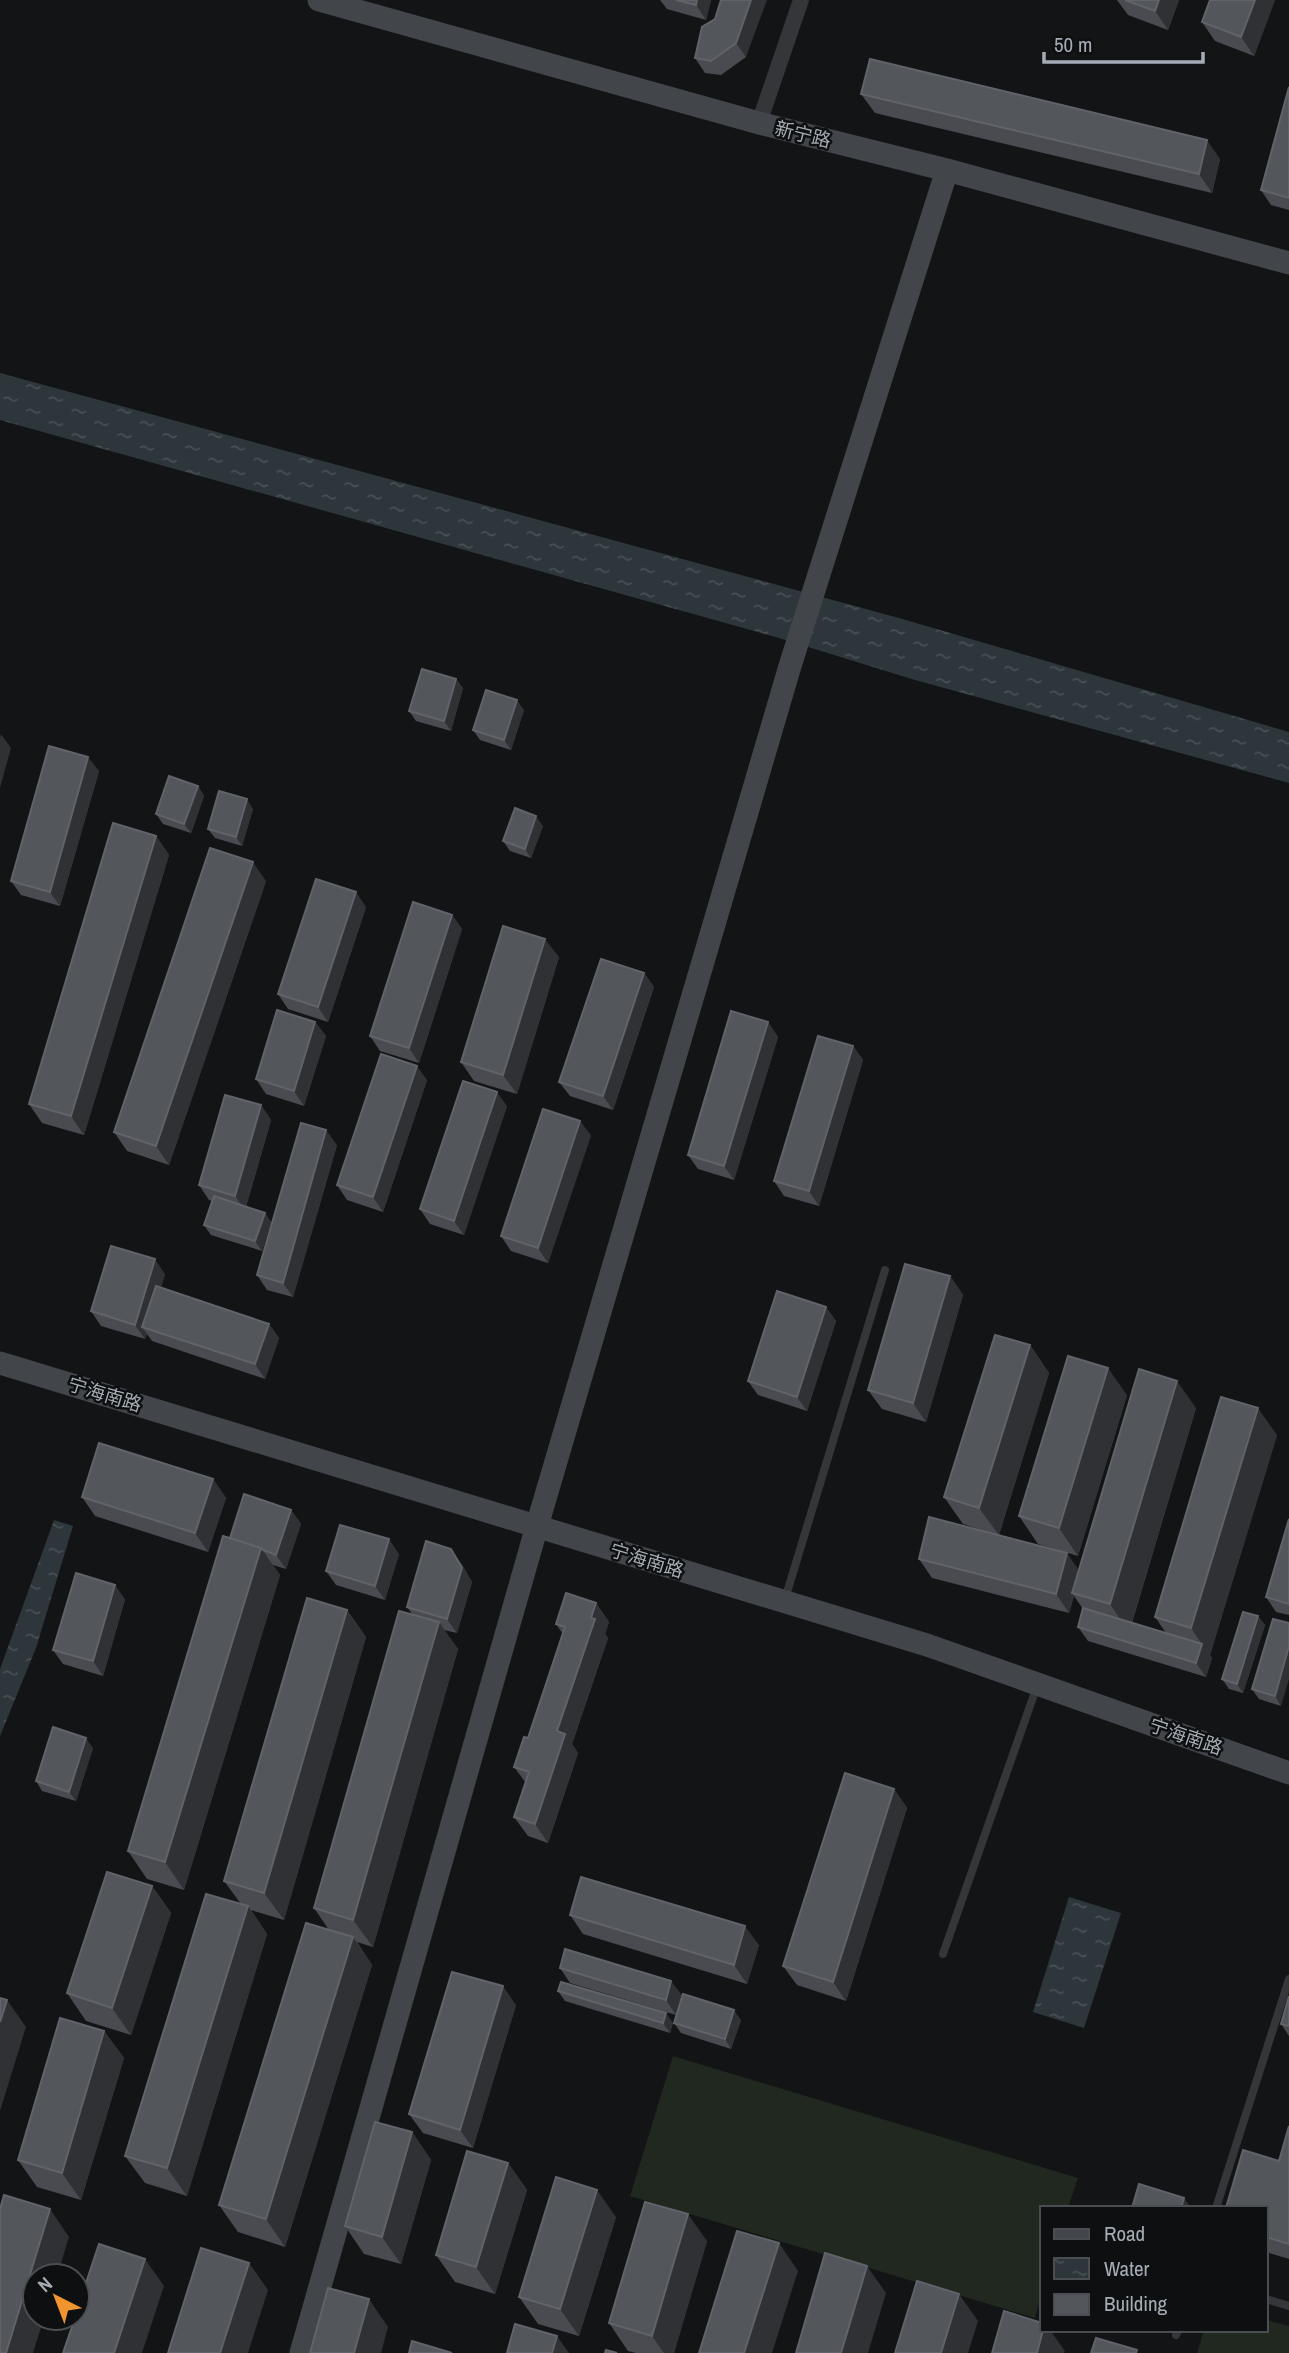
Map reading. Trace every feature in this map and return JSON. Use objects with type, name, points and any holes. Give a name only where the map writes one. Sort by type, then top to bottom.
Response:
[{"type":"street","name":"新宁路","points":[[319,0],[759,122],[1289,263]]},
{"type":"street","points":[[759,122],[801,0]]},
{"type":"street","points":[[301,2353],[537,1526],[793,655],[947,170]]},
{"type":"street","name":"宁海南路","points":[[0,1363],[927,1646],[1289,1773]]},
{"type":"lane","points":[[784,1602],[885,1270]]},
{"type":"lane","points":[[943,1954],[1038,1684]]},
{"type":"lane","points":[[1217,2206],[1289,1979]]},
{"type":"lane","points":[[1268,2300],[1289,2306]]},
{"type":"shaded area","points":[[673,2056],[1078,2178],[1069,2206],[1040,2206],[1040,2300],[1035,2318],[630,2196]]},
{"type":"shaded area","points":[[1268,2321],[1289,2326],[1289,2353],[1197,2353],[1203,2332],[1268,2332]]},
{"type":"water","points":[[0,373],[899,618],[1289,732],[1289,783],[915,680],[779,638],[0,420]]},
{"type":"water","points":[[54,1520],[73,1526],[36,1648],[0,1736],[0,1669]]},
{"type":"water","points":[[1069,1897],[1121,1913],[1084,2028],[1033,2012]]},
{"type":"building","points":[[676,0],[697,0],[696,5]]},
{"type":"building","points":[[721,0],[751,0],[736,43],[711,61],[695,58],[702,27],[715,19]]},
{"type":"building","points":[[1125,0],[1159,0],[1155,11]]},
{"type":"building","points":[[1210,0],[1255,0],[1241,37],[1202,22]]},
{"type":"building","points":[[870,59],[1207,140],[1199,174],[861,94]]},
{"type":"building","points":[[1289,87],[1289,198],[1261,190]]},
{"type":"building","points":[[422,669],[456,679],[444,721],[409,711]]},
{"type":"building","points":[[486,690],[517,700],[504,740],[473,730]]},
{"type":"building","points":[[49,746],[88,757],[50,892],[11,881]]},
{"type":"building","points":[[169,776],[198,786],[184,824],[156,814]]},
{"type":"building","points":[[219,791],[247,799],[236,837],[208,829]]},
{"type":"building","points":[[515,808],[536,816],[525,849],[503,841]]},
{"type":"building","points":[[113,823],[156,836],[71,1116],[29,1104]]},
{"type":"building","points":[[210,848],[253,862],[156,1146],[114,1132]]},
{"type":"building","points":[[316,879],[356,892],[318,1007],[278,994]]},
{"type":"building","points":[[413,902],[452,915],[409,1048],[370,1036]]},
{"type":"building","points":[[503,926],[545,939],[503,1075],[461,1062]]},
{"type":"building","points":[[601,959],[644,973],[603,1096],[559,1082]]},
{"type":"building","points":[[277,1010],[315,1022],[294,1091],[256,1079]]},
{"type":"building","points":[[731,1011],[768,1022],[724,1166],[688,1155]]},
{"type":"building","points":[[818,1036],[853,1046],[809,1191],[774,1181]]},
{"type":"building","points":[[381,1054],[417,1066],[373,1197],[337,1185]]},
{"type":"building","points":[[463,1081],[497,1092],[454,1221],[420,1209]]},
{"type":"building","points":[[225,1095],[261,1105],[235,1196],[199,1185]]},
{"type":"building","points":[[543,1109],[580,1121],[538,1248],[501,1236]]},
{"type":"building","points":[[301,1123],[326,1130],[283,1283],[257,1275]]},
{"type":"building","points":[[214,1196],[265,1213],[255,1241],[204,1225]]},
{"type":"building","points":[[111,1246],[155,1259],[135,1325],[91,1311]]},
{"type":"building","points":[[905,1264],[950,1276],[913,1403],[868,1390]]},
{"type":"building","points":[[156,1286],[269,1324],[255,1364],[142,1327]]},
{"type":"building","points":[[777,1291],[826,1307],[797,1397],[748,1381]]},
{"type":"building","points":[[995,1335],[1030,1345],[979,1508],[944,1497]]},
{"type":"building","points":[[1068,1356],[1108,1368],[1059,1528],[1019,1516]]},
{"type":"building","points":[[1139,1369],[1177,1381],[1110,1604],[1072,1593]]},
{"type":"building","points":[[1221,1397],[1258,1408],[1191,1628],[1155,1617]]},
{"type":"building","points":[[99,1443],[213,1479],[195,1533],[82,1497]]},
{"type":"building","points":[[244,1494],[291,1510],[276,1555],[230,1538]]},
{"type":"building","points":[[929,1517],[1067,1553],[1056,1594],[919,1559]]},
{"type":"building","points":[[1289,1519],[1289,1604],[1266,1597]]},
{"type":"building","points":[[340,1525],[389,1539],[375,1586],[326,1571]]},
{"type":"building","points":[[223,1536],[261,1548],[165,1862],[128,1851]]},
{"type":"building","points":[[426,1541],[451,1549],[462,1568],[447,1619],[407,1607]]},
{"type":"building","points":[[76,1573],[115,1585],[93,1661],[53,1650]]},
{"type":"building","points":[[566,1593],[596,1603],[591,1618],[595,1619],[557,1731],[565,1734],[535,1824],[514,1817],[529,1772],[514,1767],[524,1737],[528,1738],[565,1627],[556,1624]]},
{"type":"building","points":[[307,1598],[347,1610],[264,1893],[224,1881]]},
{"type":"building","points":[[1083,1608],[1202,1644],[1196,1663],[1078,1627]]},
{"type":"building","points":[[399,1611],[439,1622],[353,1920],[314,1908]]},
{"type":"building","points":[[1243,1612],[1258,1616],[1237,1684],[1222,1679]]},
{"type":"building","points":[[1273,1619],[1289,1623],[1289,1646],[1275,1696],[1252,1689]]},
{"type":"building","points":[[53,1727],[86,1738],[69,1792],[36,1781]]},
{"type":"building","points":[[845,1773],[894,1789],[833,1982],[783,1966]]},
{"type":"building","points":[[107,1872],[152,1886],[112,2008],[67,1993]]},
{"type":"building","points":[[581,1877],[745,1926],[734,1965],[570,1915]]},
{"type":"building","points":[[206,1894],[248,1906],[167,2168],[125,2156]]},
{"type":"building","points":[[306,1923],[353,1937],[266,2219],[219,2205]]},
{"type":"building","points":[[565,1949],[671,1981],[666,2000],[560,1968]]},
{"type":"building","points":[[452,1972],[503,1986],[460,2130],[409,2114]]},
{"type":"building","points":[[561,1982],[666,2013],[663,2023],[558,1991]]},
{"type":"building","points":[[683,1994],[734,2010],[725,2039],[674,2023]]},
{"type":"building","points":[[1289,1996],[1289,2026],[1281,2024]]},
{"type":"building","points":[[0,1998],[7,2000],[0,2022]]},
{"type":"building","points":[[60,2018],[104,2031],[62,2173],[18,2160]]},
{"type":"building","points":[[375,2122],[412,2132],[382,2237],[345,2226]]},
{"type":"building","points":[[1289,2126],[1289,2244],[1268,2238],[1268,2206],[1227,2206],[1243,2150],[1279,2161]]},
{"type":"building","points":[[467,2151],[508,2163],[476,2267],[436,2255]]},
{"type":"building","points":[[556,2177],[597,2190],[560,2309],[519,2297]]},
{"type":"building","points":[[1139,2184],[1184,2198],[1182,2206],[1133,2206]]},
{"type":"building","points":[[4,2195],[50,2209],[34,2262],[21,2262],[21,2304],[6,2353],[0,2353],[0,2209]]},
{"type":"building","points":[[645,2202],[688,2214],[652,2336],[609,2323]]},
{"type":"building","points":[[737,2231],[779,2243],[744,2353],[699,2353]]},
{"type":"building","points":[[99,2244],[145,2259],[114,2353],[63,2353],[70,2332],[91,2332],[91,2268]]},
{"type":"building","points":[[201,2248],[249,2263],[220,2353],[168,2353]]},
{"type":"building","points":[[825,2253],[867,2266],[841,2353],[796,2353]]},
{"type":"building","points":[[917,2281],[959,2294],[941,2353],[895,2353]]},
{"type":"building","points":[[328,2288],[369,2299],[354,2353],[310,2353]]},
{"type":"building","points":[[1004,2311],[1040,2322],[1040,2332],[1042,2332],[1037,2353],[992,2353]]},
{"type":"building","points":[[515,2324],[557,2336],[552,2353],[507,2353]]},
{"type":"building","points":[[1096,2338],[1137,2350],[1136,2353],[1091,2353]]},
{"type":"building","points":[[412,2341],[452,2353],[409,2353]]}]
